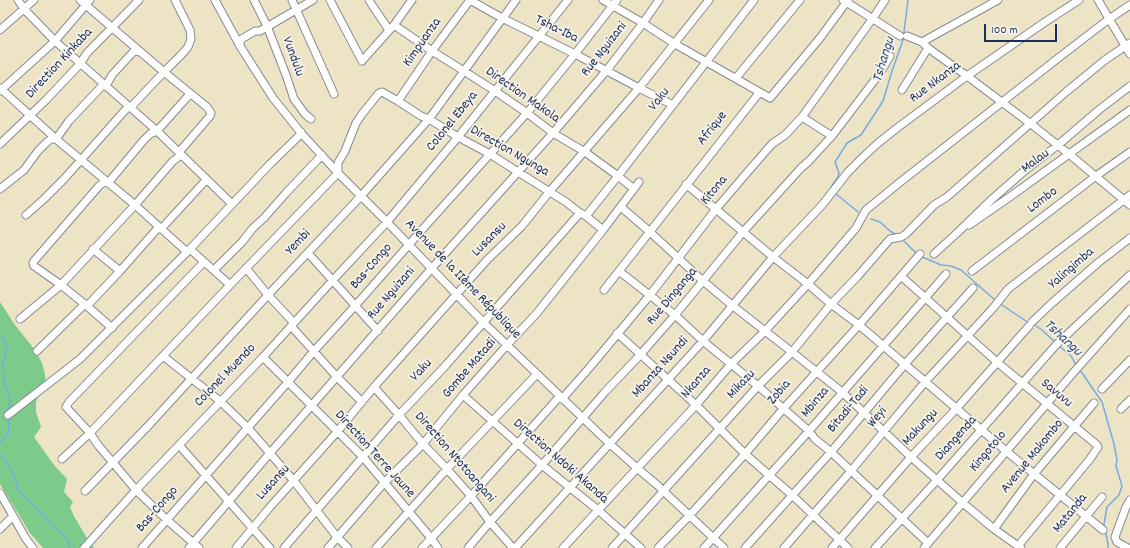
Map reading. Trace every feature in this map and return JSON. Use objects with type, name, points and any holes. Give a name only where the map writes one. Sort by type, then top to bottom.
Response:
[{"type":"street","points":[[18,0],[24,9],[55,41],[157,131],[232,204]]},
{"type":"street","points":[[0,30],[34,0]]},
{"type":"street","name":"Direction Kinkaba","points":[[0,144],[80,64],[87,53],[138,0]]},
{"type":"street","points":[[26,215],[44,199],[81,160],[126,108],[130,108],[188,47],[191,39],[190,30],[175,0]]},
{"type":"street","name":"Avenue de la IIème République","points":[[215,0],[240,46],[273,98],[338,173],[484,323],[536,374],[724,548]]},
{"type":"street","name":"Vundulu","points":[[254,0],[267,26],[294,99],[311,120]]},
{"type":"street","points":[[292,0],[334,94]]},
{"type":"street","points":[[240,46],[240,40],[255,31],[260,31],[313,0]]},
{"type":"street","points":[[330,0],[362,61],[392,27],[412,0]]},
{"type":"street","points":[[370,0],[372,5],[392,27]]},
{"type":"street","name":"Tsha-Iba","points":[[470,0],[502,18],[673,104]]},
{"type":"street","name":"Kimpuanza","points":[[398,101],[432,51],[470,0]]},
{"type":"street","name":"Yembi","points":[[85,491],[149,425],[361,196],[429,119],[516,0]]},
{"type":"street","name":"Colonel Ebeya","points":[[387,222],[458,137],[568,0]]},
{"type":"street","points":[[603,0],[615,3],[675,44],[736,78],[768,98],[771,97],[820,38],[845,1],[904,36],[922,42],[1058,145],[1130,205]]},
{"type":"street","name":"Rue Nguizani","points":[[194,546],[229,501],[270,453],[432,268],[553,134],[607,70],[659,0]]},
{"type":"street","name":"Lusansu","points":[[236,548],[374,387],[487,260],[522,226],[550,191],[639,88],[709,0]]},
{"type":"street","name":"Vaku","points":[[284,548],[399,415],[618,176],[754,0]]},
{"type":"street","points":[[736,78],[800,0]]},
{"type":"street","name":"Kitona","points":[[422,548],[590,367],[650,295],[716,209],[772,144],[785,134],[802,117],[885,0]]},
{"type":"street","points":[[922,42],[998,0]]},
{"type":"street","name":"Rue Nkanza","points":[[823,204],[848,172],[877,144],[967,76],[1079,0]]},
{"type":"street","points":[[1098,0],[1128,44],[1130,54]]},
{"type":"street","points":[[181,155],[180,151],[211,113],[207,107],[111,28],[85,2],[55,41],[1,90],[161,229],[230,284]]},
{"type":"street","name":"Bas-Congo","points":[[142,548],[314,351],[527,113],[615,3]]},
{"type":"street","name":"Nkanza","points":[[563,548],[696,405],[731,364],[765,331],[808,284],[850,236],[866,210],[1109,18],[1130,5]]},
{"type":"street","name":"Direction Makola","points":[[392,27],[495,91],[527,113],[553,134],[585,152],[634,189]]},
{"type":"street","points":[[1031,124],[1105,60],[1128,44]]},
{"type":"street","points":[[902,90],[928,48]]},
{"type":"street","points":[[106,86],[112,74],[134,51],[140,52]]},
{"type":"street","name":"Rue Dinganga","points":[[468,548],[675,315],[743,232],[832,136],[875,80],[890,56]]},
{"type":"street","points":[[0,189],[24,170],[38,150],[47,142],[52,139],[56,139],[69,121],[96,91],[102,86],[106,86]]},
{"type":"street","points":[[934,254],[1023,172],[1058,145],[1100,108],[1130,86]]},
{"type":"street","name":"Direction Ngunga","points":[[338,173],[338,163],[345,151],[356,124],[379,92],[382,92],[421,116],[429,119],[490,154],[550,191],[603,230]]},
{"type":"street","name":"Afrique","points":[[604,290],[759,93]]},
{"type":"street","points":[[112,328],[61,285],[34,266],[33,263],[99,186],[104,182],[108,182],[150,134],[157,131],[190,94]]},
{"type":"street","name":"Malau","points":[[956,234],[1130,110]]},
{"type":"street","points":[[802,117],[832,136]]},
{"type":"street","name":"Mikazu","points":[[612,548],[758,386],[792,352],[831,304],[890,239],[901,237],[906,234],[934,205],[947,197],[1031,124]]},
{"type":"street","points":[[8,415],[80,359],[189,251],[270,164],[301,134],[301,132]]},
{"type":"street","name":"Lombo","points":[[972,271],[1096,176],[1130,152]]},
{"type":"street","points":[[20,319],[61,285],[135,205],[173,161],[181,155]]},
{"type":"street","points":[[214,270],[242,242],[253,228],[322,155]]},
{"type":"street","points":[[62,459],[90,433],[230,284],[338,173]]},
{"type":"street","points":[[38,351],[120,271],[157,229],[161,229],[206,180]]},
{"type":"street","name":"Gombe Matadi","points":[[328,548],[384,483],[423,444],[463,395],[507,345],[538,313],[639,182]]},
{"type":"street","points":[[686,184],[773,257],[859,325],[956,409],[1103,530]]},
{"type":"street","points":[[1123,200],[1130,195]]},
{"type":"street","name":"Weyi","points":[[784,548],[852,471],[925,382],[994,307],[1008,289],[1123,200]]},
{"type":"street","name":"Mbanza Nsundi","points":[[514,548],[703,341],[773,257],[823,204]]},
{"type":"street","points":[[621,207],[703,281],[842,392],[911,457],[963,503],[994,529],[1019,547]]},
{"type":"street","name":"Colonel Muendo","points":[[84,548],[136,490],[263,357],[332,280],[387,222]]},
{"type":"street","name":"Yalingimba","points":[[1031,324],[1099,262],[1130,238]]},
{"type":"street","points":[[93,250],[120,271]]},
{"type":"street","points":[[308,252],[378,331]]},
{"type":"street","name":"Zobia","points":[[658,548],[745,454],[920,254]]},
{"type":"street","points":[[194,546],[136,490],[98,445],[90,433],[66,407],[67,404],[204,262]]},
{"type":"street","points":[[246,268],[314,351],[362,402]]},
{"type":"street","points":[[619,271],[675,315],[703,341],[758,386],[852,471],[902,519],[926,545]]},
{"type":"street","name":"Mbinza","points":[[704,548],[809,432],[882,345],[946,274]]},
{"type":"street","name":"Diangenda","points":[[875,548],[1057,345],[1130,275]]},
{"type":"street","name":"Savuvu","points":[[902,276],[998,363],[1098,447],[1087,463],[1019,547]]},
{"type":"street","name":"Bitadi-Tadi","points":[[745,548],[831,452],[905,364],[973,288]]},
{"type":"street","name":"Kingotolo","points":[[926,545],[1085,359],[1130,309]]},
{"type":"street","name":"Makungu","points":[[832,548],[911,457],[998,363],[1031,324]]},
{"type":"street","points":[[618,333],[667,380],[696,405],[745,454],[792,495],[848,548]]},
{"type":"street","points":[[163,356],[220,401],[248,428],[294,481],[348,548]]},
{"type":"street","name":"Direction Terre Jaune","points":[[263,357],[363,458],[438,548]]},
{"type":"street","points":[[1102,389],[1130,360]]},
{"type":"street","points":[[376,548],[447,469],[536,374]]},
{"type":"street","name":"Direction Ntotoangani","points":[[374,387],[423,444],[471,496],[490,522],[514,548]]},
{"type":"street","name":"Direction Ndoki Akanda","points":[[463,395],[542,465],[598,510],[641,548]]},
{"type":"street","points":[[1121,409],[1130,400]]},
{"type":"street","name":"Avenue Makombo","points":[[994,529],[1034,474],[1094,402]]},
{"type":"street","points":[[179,445],[270,548]]},
{"type":"street","points":[[0,493],[26,540],[33,548]]},
{"type":"street","name":"Matanda","points":[[1060,548],[1102,497]]},
{"type":"street","points":[[1128,548],[1117,542],[1115,536],[1130,500]]},
{"type":"street","points":[[0,529],[13,516]]},
{"type":"green space","points":[[0,302],[15,325],[35,350],[42,363],[46,385],[39,392],[36,403],[36,412],[41,427],[34,437],[54,465],[67,479],[64,492],[73,502],[70,507],[74,516],[94,548],[43,548],[30,533],[0,484]]},
{"type":"waterway","name":"Tshangu","points":[[832,189],[831,187],[839,173],[835,162],[847,143],[861,135],[883,101],[903,40],[908,0]]},
{"type":"waterway","name":"Tshangu","points":[[835,193],[858,212]]},
{"type":"waterway","name":"Tshangu","points":[[871,219],[880,222],[897,235]]},
{"type":"waterway","name":"Tshangu","points":[[903,240],[917,254]]},
{"type":"waterway","name":"Tshangu","points":[[920,256],[941,265],[951,266],[961,270],[996,301]]},
{"type":"waterway","name":"Tshangu","points":[[999,303],[1029,323]]},
{"type":"waterway","name":"Tshangu","points":[[1033,324],[1055,342]]},
{"type":"waterway","points":[[0,335],[4,339],[7,350],[3,364],[4,382],[10,400],[8,412]]},
{"type":"waterway","name":"Tshangu","points":[[1059,346],[1071,356],[1076,365]]},
{"type":"waterway","name":"Tshangu","points":[[1080,370],[1102,402],[1114,444],[1117,460],[1116,466],[1122,486],[1119,495],[1107,507],[1104,524],[1108,548]]},
{"type":"waterway","points":[[0,443],[9,432],[8,417]]},
{"type":"waterway","points":[[0,455],[5,459],[14,475],[18,490],[67,539],[70,548]]}]
